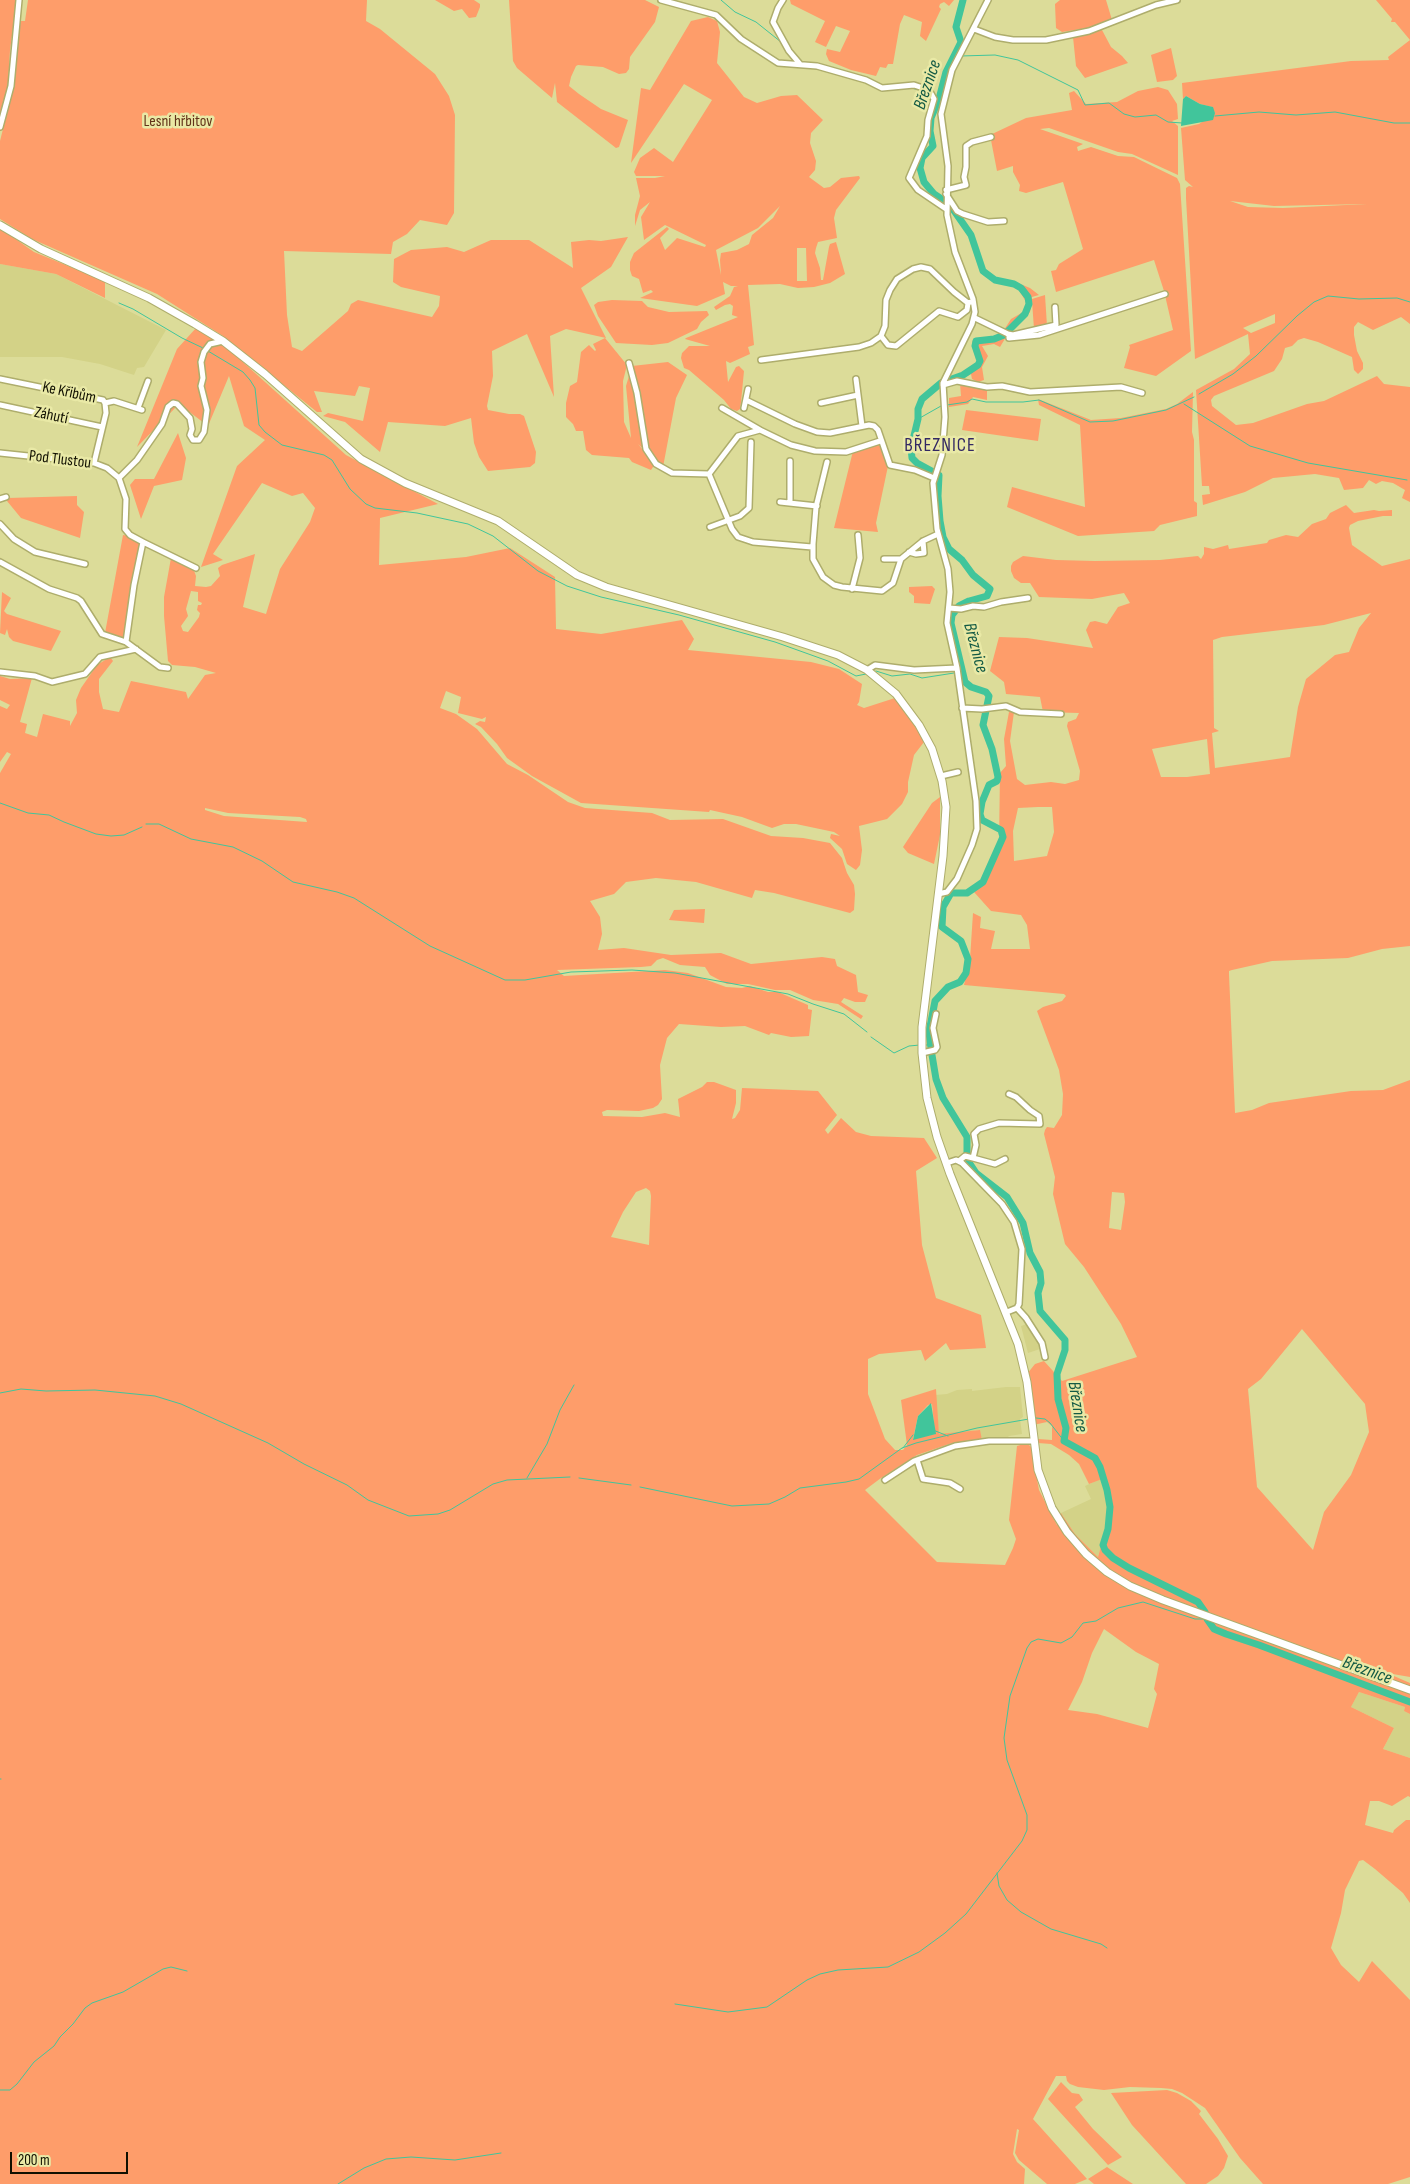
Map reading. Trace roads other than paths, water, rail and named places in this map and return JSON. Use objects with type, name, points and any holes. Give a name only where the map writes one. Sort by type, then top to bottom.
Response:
[{"type":"main road","points":[[0,225],[40,249],[172,310],[223,342],[275,382],[361,459],[405,483],[498,521],[577,575],[606,587],[807,644],[845,658],[867,670],[887,686],[910,710],[928,739],[941,776],[945,796],[946,824],[924,1007],[922,1048],[929,1108],[946,1163],[1007,1312],[1021,1354],[1033,1441],[1043,1486],[1056,1515],[1079,1546],[1107,1572],[1130,1586],[1410,1690]]},
{"type":"street","points":[[0,127],[11,86],[20,0]]},
{"type":"street","points":[[661,0],[713,13],[738,36],[776,62],[817,66],[852,76],[882,88],[906,85],[920,86],[938,100],[948,166],[946,209],[955,252],[975,318],[943,385],[945,417],[943,451],[935,474],[934,510],[938,534],[948,569],[954,608],[948,633],[957,668],[976,801],[977,829],[957,879],[947,892],[938,894]]},
{"type":"street","points":[[784,0],[772,22],[792,55],[800,64]]},
{"type":"street","points":[[946,209],[918,190],[909,178],[926,139],[928,120],[988,0]]},
{"type":"street","points":[[974,29],[994,37],[1013,40],[1046,40],[1089,31],[1156,2],[1177,0]]},
{"type":"street","points":[[946,192],[966,185],[964,177],[966,146],[972,142],[991,137]]},
{"type":"street","points":[[946,192],[958,211],[963,214],[988,222],[1004,221]]},
{"type":"street","points":[[761,360],[858,347],[871,343],[881,336],[884,329],[886,303],[890,290],[897,279],[913,269],[921,267],[930,269],[971,302]]},
{"type":"street","points":[[975,318],[1007,334],[1009,338],[1039,335],[1165,294]]},
{"type":"street","points":[[881,336],[888,345],[899,346],[940,311],[958,317],[967,310],[971,302]]},
{"type":"street","points":[[1007,334],[1056,325],[1055,307]]},
{"type":"street","points":[[196,568],[130,535],[125,529],[126,499],[119,478],[137,460],[162,424],[168,406],[173,403],[177,404],[190,418],[192,429],[190,435],[193,440],[199,440],[204,432],[207,410],[202,386],[201,362],[204,352],[210,344],[223,342]]},
{"type":"street","points":[[629,363],[637,392],[644,443],[649,455],[661,468],[672,474],[709,474]]},
{"type":"street","name":"Ke Křibům","points":[[0,379],[100,398],[105,404],[106,413],[94,463]]},
{"type":"street","points":[[856,379],[862,426]]},
{"type":"street","points":[[105,404],[114,401],[140,409],[148,381]]},
{"type":"street","points":[[943,385],[957,381],[987,387],[1002,386],[1030,392],[1121,387],[1142,393]]},
{"type":"street","points":[[744,408],[748,388]]},
{"type":"street","points":[[821,403],[858,396]]},
{"type":"street","points":[[746,400],[795,424],[817,432],[830,433],[869,425],[876,427],[890,465],[935,474]]},
{"type":"street","name":"Záhutí","points":[[0,405],[102,426]]},
{"type":"street","points":[[722,408],[760,430],[796,447],[815,451],[846,452],[880,441]]},
{"type":"street","points":[[709,474],[738,436],[760,430]]},
{"type":"street","points":[[710,527],[744,514],[750,505],[751,442]]},
{"type":"street","name":"Pod Tlustou","points":[[0,453],[94,463],[107,468],[119,478]]},
{"type":"street","points":[[790,461],[790,503]]},
{"type":"street","points":[[827,462],[817,506],[812,547],[813,559],[823,577],[834,585],[852,589],[878,591],[888,588],[894,580],[901,559],[923,541],[938,534]]},
{"type":"street","points":[[709,474],[735,534],[747,541],[812,547]]},
{"type":"street","points":[[780,502],[817,506]]},
{"type":"street","points":[[0,524],[14,539],[35,552],[85,564]]},
{"type":"street","points":[[852,589],[860,558],[858,535]]},
{"type":"street","points":[[909,552],[918,555],[924,553],[923,541]]},
{"type":"street","points":[[126,642],[134,585],[144,542]]},
{"type":"street","points":[[884,559],[901,559]]},
{"type":"street","points":[[0,562],[49,589],[77,598],[81,601],[102,634],[126,642],[160,667],[168,668]]},
{"type":"street","points":[[954,608],[985,607],[1001,602],[1028,598]]},
{"type":"street","points":[[0,672],[35,676],[52,682],[84,674],[100,656],[136,650]]},
{"type":"street","points":[[867,670],[875,665],[914,670],[957,668]]},
{"type":"street","points":[[962,708],[986,709],[1009,706],[1020,712],[1061,714]]},
{"type":"street","points":[[941,776],[958,772]]},
{"type":"street","points":[[922,1048],[935,1050],[937,1047],[933,1028],[936,1014]]},
{"type":"street","points":[[970,1157],[976,1145],[974,1134],[977,1130],[999,1123],[1040,1124],[1039,1116],[1016,1097],[1009,1094]]},
{"type":"street","points":[[946,1163],[970,1157],[995,1164],[1005,1160]]},
{"type":"street","points":[[959,1161],[1002,1204],[1014,1222],[1022,1249],[1019,1304],[1017,1308],[1007,1312]]},
{"type":"street","points":[[1017,1308],[1042,1343],[1045,1357]]},
{"type":"street","points":[[885,1480],[916,1460],[944,1449],[976,1442],[1033,1441]]},
{"type":"street","points":[[916,1460],[923,1479],[950,1483],[960,1489]]},
{"type":"waterway","points":[[721,0],[735,12],[756,22],[781,42]]},
{"type":"waterway","name":"Březnice","points":[[943,200],[934,194],[924,182],[920,168],[922,158],[933,146],[930,131],[931,118],[939,99],[946,72],[961,42],[956,27],[963,0]]},
{"type":"waterway","points":[[961,56],[995,55],[1018,60],[1078,90],[1085,105],[1109,103],[1124,114],[1135,117],[1156,115],[1168,122],[1182,123]]},
{"type":"waterway","points":[[801,62],[829,67]]},
{"type":"waterway","points":[[896,89],[911,88],[924,91]]},
{"type":"waterway","points":[[1215,116],[1259,112],[1296,115],[1335,112],[1394,123],[1410,123]]},
{"type":"waterway","name":"Březnice","points":[[948,202],[971,235],[983,271],[995,280],[1014,284],[1021,288],[1028,297],[1029,304],[1025,314],[1004,335],[994,339],[976,341],[975,346],[980,361],[978,365],[963,375],[949,380]]},
{"type":"waterway","points":[[1199,394],[1233,374],[1256,356],[1314,302],[1328,296],[1359,299],[1397,298],[1410,302]]},
{"type":"waterway","points":[[119,303],[203,348]]},
{"type":"waterway","points":[[208,351],[243,372],[250,380],[255,388],[259,425],[265,432],[282,445],[324,455],[332,460],[350,489],[366,504],[375,508],[417,513],[468,524],[493,536],[538,571],[567,586],[601,597],[679,615],[775,642],[828,661],[856,676],[866,674]]},
{"type":"waterway","name":"Březnice","points":[[931,1048],[929,1032],[935,1001],[948,987],[960,982],[966,973],[968,959],[961,941],[942,927],[943,907],[951,893],[967,893],[983,882],[1003,837],[1001,830],[982,820],[980,814],[982,802],[989,785],[997,781],[998,777],[992,749],[983,725],[989,696],[986,692],[971,687],[965,682],[951,623],[952,615],[959,606],[987,596],[990,589],[973,575],[962,560],[949,549],[943,537],[940,521],[939,475],[917,463],[912,458],[911,448],[918,419],[918,409],[922,399],[941,383]]},
{"type":"waterway","points":[[947,405],[967,402],[972,399],[986,402],[1039,400],[1090,422],[1113,421],[1166,410],[1194,397]]},
{"type":"waterway","points":[[1184,404],[1250,446],[1308,463],[1407,480]]},
{"type":"waterway","points":[[918,419],[941,406]]},
{"type":"waterway","points":[[876,671],[892,676],[910,674],[922,678],[954,673]]},
{"type":"waterway","points":[[0,803],[28,813],[49,815],[96,834],[124,835],[142,827]]},
{"type":"waterway","points":[[146,824],[159,824],[191,839],[233,847],[262,861],[293,882],[354,898],[430,946],[505,980],[525,980],[571,972],[632,970],[675,973],[788,994],[844,1014],[867,1032]]},
{"type":"waterway","points":[[871,1037],[894,1053],[909,1046],[920,1045]]},
{"type":"waterway","name":"Březnice","points":[[924,1045],[931,1045]]},
{"type":"waterway","name":"Březnice","points":[[932,1055],[936,1079],[943,1098],[967,1137],[967,1155],[970,1164],[976,1173],[1007,1197],[1023,1223],[1030,1253],[1040,1272],[1041,1283],[1038,1293],[1040,1311],[1065,1340],[1065,1350],[1057,1374],[1058,1399],[1066,1428],[1064,1441],[1095,1458],[1100,1467],[1110,1507],[1108,1529],[1103,1545],[1105,1550],[1113,1558],[1129,1568],[1198,1602],[1205,1612]]},
{"type":"waterway","points":[[527,1478],[547,1444],[560,1410],[574,1385]]},
{"type":"waterway","points":[[0,1393],[21,1389],[46,1391],[95,1390],[155,1396],[181,1404],[268,1443],[304,1464],[347,1485],[368,1500],[409,1516],[438,1514],[450,1510],[493,1484],[507,1480],[570,1477]]},
{"type":"waterway","points":[[1036,1418],[1045,1419],[1050,1423],[1064,1441]]},
{"type":"waterway","points":[[640,1487],[732,1506],[769,1504],[800,1488],[859,1479],[902,1448],[916,1443],[977,1428],[1029,1419]]},
{"type":"waterway","points":[[933,1430],[948,1436]]},
{"type":"waterway","points":[[903,1448],[913,1435]]},
{"type":"waterway","points":[[579,1478],[631,1485]]},
{"type":"waterway","points":[[675,2004],[728,2012],[767,2007],[807,1980],[820,1974],[838,1970],[888,1967],[919,1952],[945,1933],[966,1914],[1022,1841],[1027,1830],[1027,1815],[1007,1760],[1004,1738],[1010,1696],[1027,1648],[1031,1642],[1038,1639],[1061,1643],[1072,1637],[1083,1623],[1096,1621],[1118,1608],[1143,1602],[1195,1619],[1207,1619]]},
{"type":"waterway","name":"Březnice","points":[[1207,1619],[1214,1629],[1226,1634],[1410,1702]]},
{"type":"waterway","points":[[997,1873],[999,1886],[1007,1900],[1021,1912],[1051,1929],[1101,1944],[1107,1948]]},
{"type":"waterway","points":[[0,2090],[10,2090],[17,2084],[34,2062],[54,2046],[85,2008],[92,2003],[123,1992],[163,1969],[171,1967],[187,1971]]},
{"type":"waterway","points":[[338,2184],[364,2168],[386,2159],[411,2157],[455,2160],[501,2153]]},
{"type":"district","name":"BŘEZNICE","points":[[940,446]]},
{"type":"park label","name":"Lesní hřbitov","points":[[178,122]]}]
